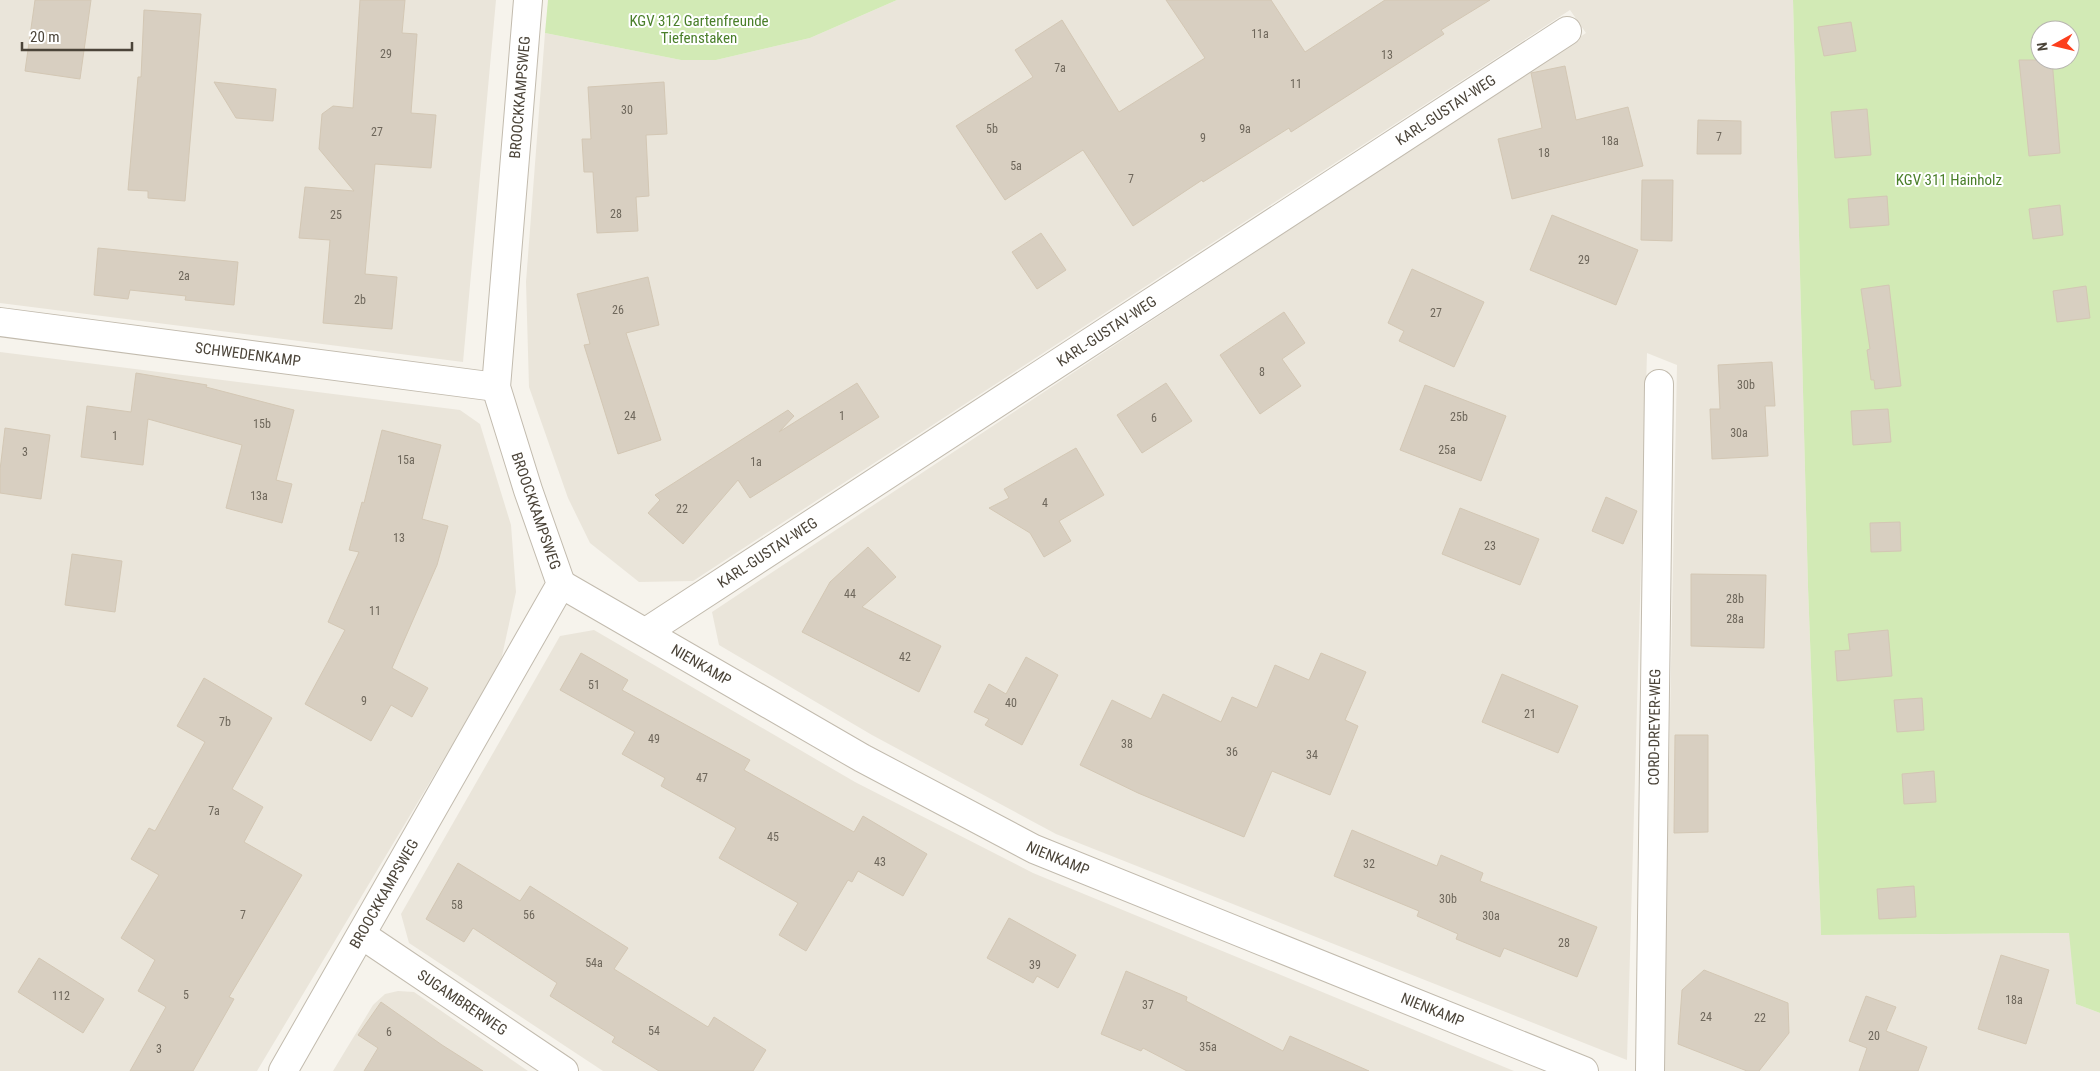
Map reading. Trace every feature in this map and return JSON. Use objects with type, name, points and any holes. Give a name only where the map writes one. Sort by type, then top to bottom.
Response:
[{"type":"street","name":"BROOCKKAMPSWEG","points":[[283,1071],[561,584],[528,490],[496,387],[528,0]]},
{"type":"street","name":"KARL-GUSTAV-WEG","points":[[646,632],[1567,31]]},
{"type":"street","name":"SCHWEDENKAMP","points":[[0,322],[496,387]]},
{"type":"street","name":"CORD-DREYER-WEG","points":[[1650,1071],[1659,384]]},
{"type":"street","name":"NIENKAMP","points":[[561,584],[862,758],[1034,849],[1584,1071]]},
{"type":"street","name":"SUGAMBRERWEG","points":[[362,935],[564,1071]]},
{"type":"shaded area","points":[[0,0],[496,0],[463,362],[0,303]]},
{"type":"shaded area","points":[[897,0],[1793,0],[1808,587],[1821,935],[2070,933],[2076,1004],[2100,1013],[2100,1071],[1663,1071],[1677,365],[1647,353],[1627,1060],[1056,834],[872,735],[719,645],[712,612],[1586,33],[1570,10],[693,581],[639,582],[590,543],[568,498],[529,387],[526,282],[545,33],[681,60],[716,60],[810,38]]},
{"type":"shaded area","points":[[0,352],[460,410],[480,424],[511,525],[516,592],[500,665],[257,1071],[0,1071]]},
{"type":"shaded area","points":[[594,630],[855,782],[1033,873],[1514,1071],[603,1071],[409,943],[401,914],[560,636]]},
{"type":"shaded area","points":[[398,991],[414,992],[528,1071],[333,1071],[373,1005],[385,994]]},
{"type":"green space","name":"KGV 312 Gartenfreunde Tiefenstaken","points":[[548,0],[897,0],[810,38],[716,60],[681,60],[545,33]]},
{"type":"green space","name":"KGV 311 Hainholz","points":[[1793,0],[2100,0],[2100,1013],[2076,1004],[2069,933],[1821,935],[1808,587]]},
{"type":"building","points":[[35,0],[91,0],[80,79],[25,71]]},
{"type":"building","points":[[360,0],[405,0],[402,33],[417,34],[411,113],[436,115],[431,168],[375,164],[365,274],[397,277],[392,329],[323,323],[330,240],[299,238],[305,187],[354,191],[319,149],[322,114],[333,106],[353,108]]},
{"type":"building","points":[[1166,0],[1271,0],[1305,52],[1385,0],[1490,0],[1441,30],[1444,34],[1291,132],[1289,128],[1203,182],[1202,180],[1133,226],[1083,150],[1005,200],[956,126],[1033,77],[1015,50],[1062,20],[1119,112],[1205,58]]},
{"type":"building","points":[[144,10],[201,14],[185,201],[148,198],[148,191],[128,190],[138,77],[141,77]]},
{"type":"building","points":[[1851,22],[1856,51],[1824,56],[1818,27]]},
{"type":"building","points":[[2019,60],[2030,60],[2030,70],[2053,70],[2060,153],[2029,156]]},
{"type":"building","points":[[1565,66],[1576,120],[1628,107],[1643,166],[1512,199],[1498,139],[1542,128],[1531,73]]},
{"type":"building","points":[[214,82],[276,89],[273,121],[236,118]]},
{"type":"building","points":[[664,82],[667,134],[646,135],[649,196],[636,197],[638,231],[597,233],[593,172],[584,172],[582,139],[591,139],[588,87]]},
{"type":"building","points":[[1867,109],[1871,155],[1835,158],[1831,112]]},
{"type":"building","points":[[1698,120],[1741,121],[1741,154],[1697,154]]},
{"type":"building","points":[[1642,180],[1673,180],[1672,241],[1641,240]]},
{"type":"building","points":[[1887,196],[1889,225],[1850,228],[1848,199]]},
{"type":"building","points":[[2060,205],[2063,235],[2033,239],[2029,209]]},
{"type":"building","points":[[1552,215],[1638,250],[1616,305],[1530,270]]},
{"type":"building","points":[[1041,233],[1066,270],[1037,289],[1012,252]]},
{"type":"building","points":[[98,248],[238,262],[234,305],[185,300],[186,296],[130,290],[128,299],[94,295]]},
{"type":"building","points":[[1412,269],[1484,302],[1454,367],[1399,341],[1404,331],[1388,323]]},
{"type":"building","points":[[648,277],[659,325],[626,333],[661,440],[618,454],[584,345],[590,344],[577,294]]},
{"type":"building","points":[[1889,285],[1901,386],[1875,389],[1874,380],[1871,380],[1867,350],[1870,349],[1861,289]]},
{"type":"building","points":[[2086,286],[2090,318],[2057,322],[2053,291]]},
{"type":"building","points":[[1284,312],[1305,343],[1282,359],[1301,386],[1260,414],[1220,355]]},
{"type":"building","points":[[1772,362],[1775,406],[1765,406],[1768,456],[1712,459],[1710,409],[1720,409],[1718,365]]},
{"type":"building","points":[[136,373],[207,385],[206,387],[294,410],[276,480],[292,484],[282,523],[226,508],[242,445],[148,419],[143,465],[81,457],[87,406],[131,412]]},
{"type":"building","points":[[857,383],[879,417],[750,498],[738,480],[683,544],[648,513],[660,500],[655,495],[788,410],[794,416],[779,432]]},
{"type":"building","points":[[1166,383],[1192,421],[1142,453],[1117,415]]},
{"type":"building","points":[[1425,385],[1506,416],[1481,481],[1400,450]]},
{"type":"building","points":[[1888,409],[1891,442],[1853,445],[1851,411]]},
{"type":"building","points":[[5,428],[50,435],[41,499],[0,493],[0,470]]},
{"type":"building","points":[[382,430],[441,445],[422,519],[448,526],[437,565],[392,668],[428,688],[412,717],[391,705],[371,741],[305,704],[345,630],[328,622],[359,552],[349,550],[362,502],[364,503]]},
{"type":"building","points":[[1076,448],[1104,495],[1059,521],[1071,541],[1044,557],[1030,533],[989,508],[1009,498],[1004,489]]},
{"type":"building","points":[[1606,497],[1637,511],[1623,544],[1592,531]]},
{"type":"building","points":[[1460,508],[1539,539],[1520,585],[1442,554]]},
{"type":"building","points":[[1900,522],[1901,551],[1871,552],[1870,523]]},
{"type":"building","points":[[868,547],[896,577],[862,607],[941,646],[919,692],[802,632],[830,582]]},
{"type":"building","points":[[72,554],[122,561],[115,612],[65,605]]},
{"type":"building","points":[[1691,574],[1766,575],[1764,648],[1691,646]]},
{"type":"building","points":[[1888,630],[1892,676],[1837,681],[1835,651],[1850,650],[1848,634]]},
{"type":"building","points":[[581,653],[628,680],[622,690],[750,760],[744,770],[854,832],[863,816],[927,854],[903,896],[858,871],[852,882],[848,880],[806,951],[779,935],[798,903],[719,858],[736,828],[661,786],[665,778],[622,754],[635,732],[560,690]]},
{"type":"building","points":[[1321,653],[1366,672],[1345,720],[1358,726],[1330,795],[1272,771],[1244,837],[1138,793],[1080,765],[1112,700],[1151,719],[1163,694],[1221,722],[1232,697],[1257,708],[1275,665],[1309,680]]},
{"type":"building","points":[[1026,657],[1058,675],[1022,745],[985,725],[989,719],[974,712],[989,684],[1006,694]]},
{"type":"building","points":[[1502,674],[1578,706],[1558,753],[1482,722]]},
{"type":"building","points":[[204,678],[272,718],[232,789],[263,807],[244,842],[302,875],[229,997],[234,999],[193,1071],[130,1071],[166,1007],[138,991],[155,960],[121,938],[159,875],[131,859],[149,828],[155,831],[205,742],[177,726]]},
{"type":"building","points":[[1922,698],[1924,730],[1897,732],[1894,700]]},
{"type":"building","points":[[1675,735],[1708,735],[1708,832],[1674,833]]},
{"type":"building","points":[[1934,771],[1936,802],[1904,804],[1902,774]]},
{"type":"building","points":[[1352,830],[1437,866],[1441,855],[1483,873],[1480,881],[1597,927],[1577,977],[1504,948],[1500,957],[1456,939],[1458,934],[1417,916],[1419,911],[1334,876]]},
{"type":"building","points":[[458,863],[520,901],[530,886],[628,948],[614,969],[708,1027],[714,1017],[766,1050],[753,1071],[659,1071],[612,1042],[615,1037],[550,996],[557,983],[473,928],[464,942],[426,919]]},
{"type":"building","points":[[1914,886],[1916,917],[1879,919],[1877,889]]},
{"type":"building","points":[[1009,918],[1076,955],[1058,988],[1037,976],[1033,983],[987,958]]},
{"type":"building","points":[[2001,955],[2049,970],[2026,1044],[1978,1029]]},
{"type":"building","points":[[39,958],[104,999],[83,1033],[18,992]]},
{"type":"building","points":[[1704,970],[1788,1003],[1789,1033],[1759,1071],[1747,1071],[1678,1044],[1682,990]]},
{"type":"building","points":[[1126,971],[1187,997],[1186,1001],[1283,1051],[1290,1036],[1369,1071],[1187,1071],[1143,1048],[1141,1051],[1101,1034]]},
{"type":"building","points":[[1866,996],[1896,1007],[1886,1031],[1927,1047],[1918,1071],[1859,1071],[1867,1048],[1849,1041]]},
{"type":"building","points":[[381,1002],[483,1071],[364,1071],[378,1048],[358,1035]]}]
